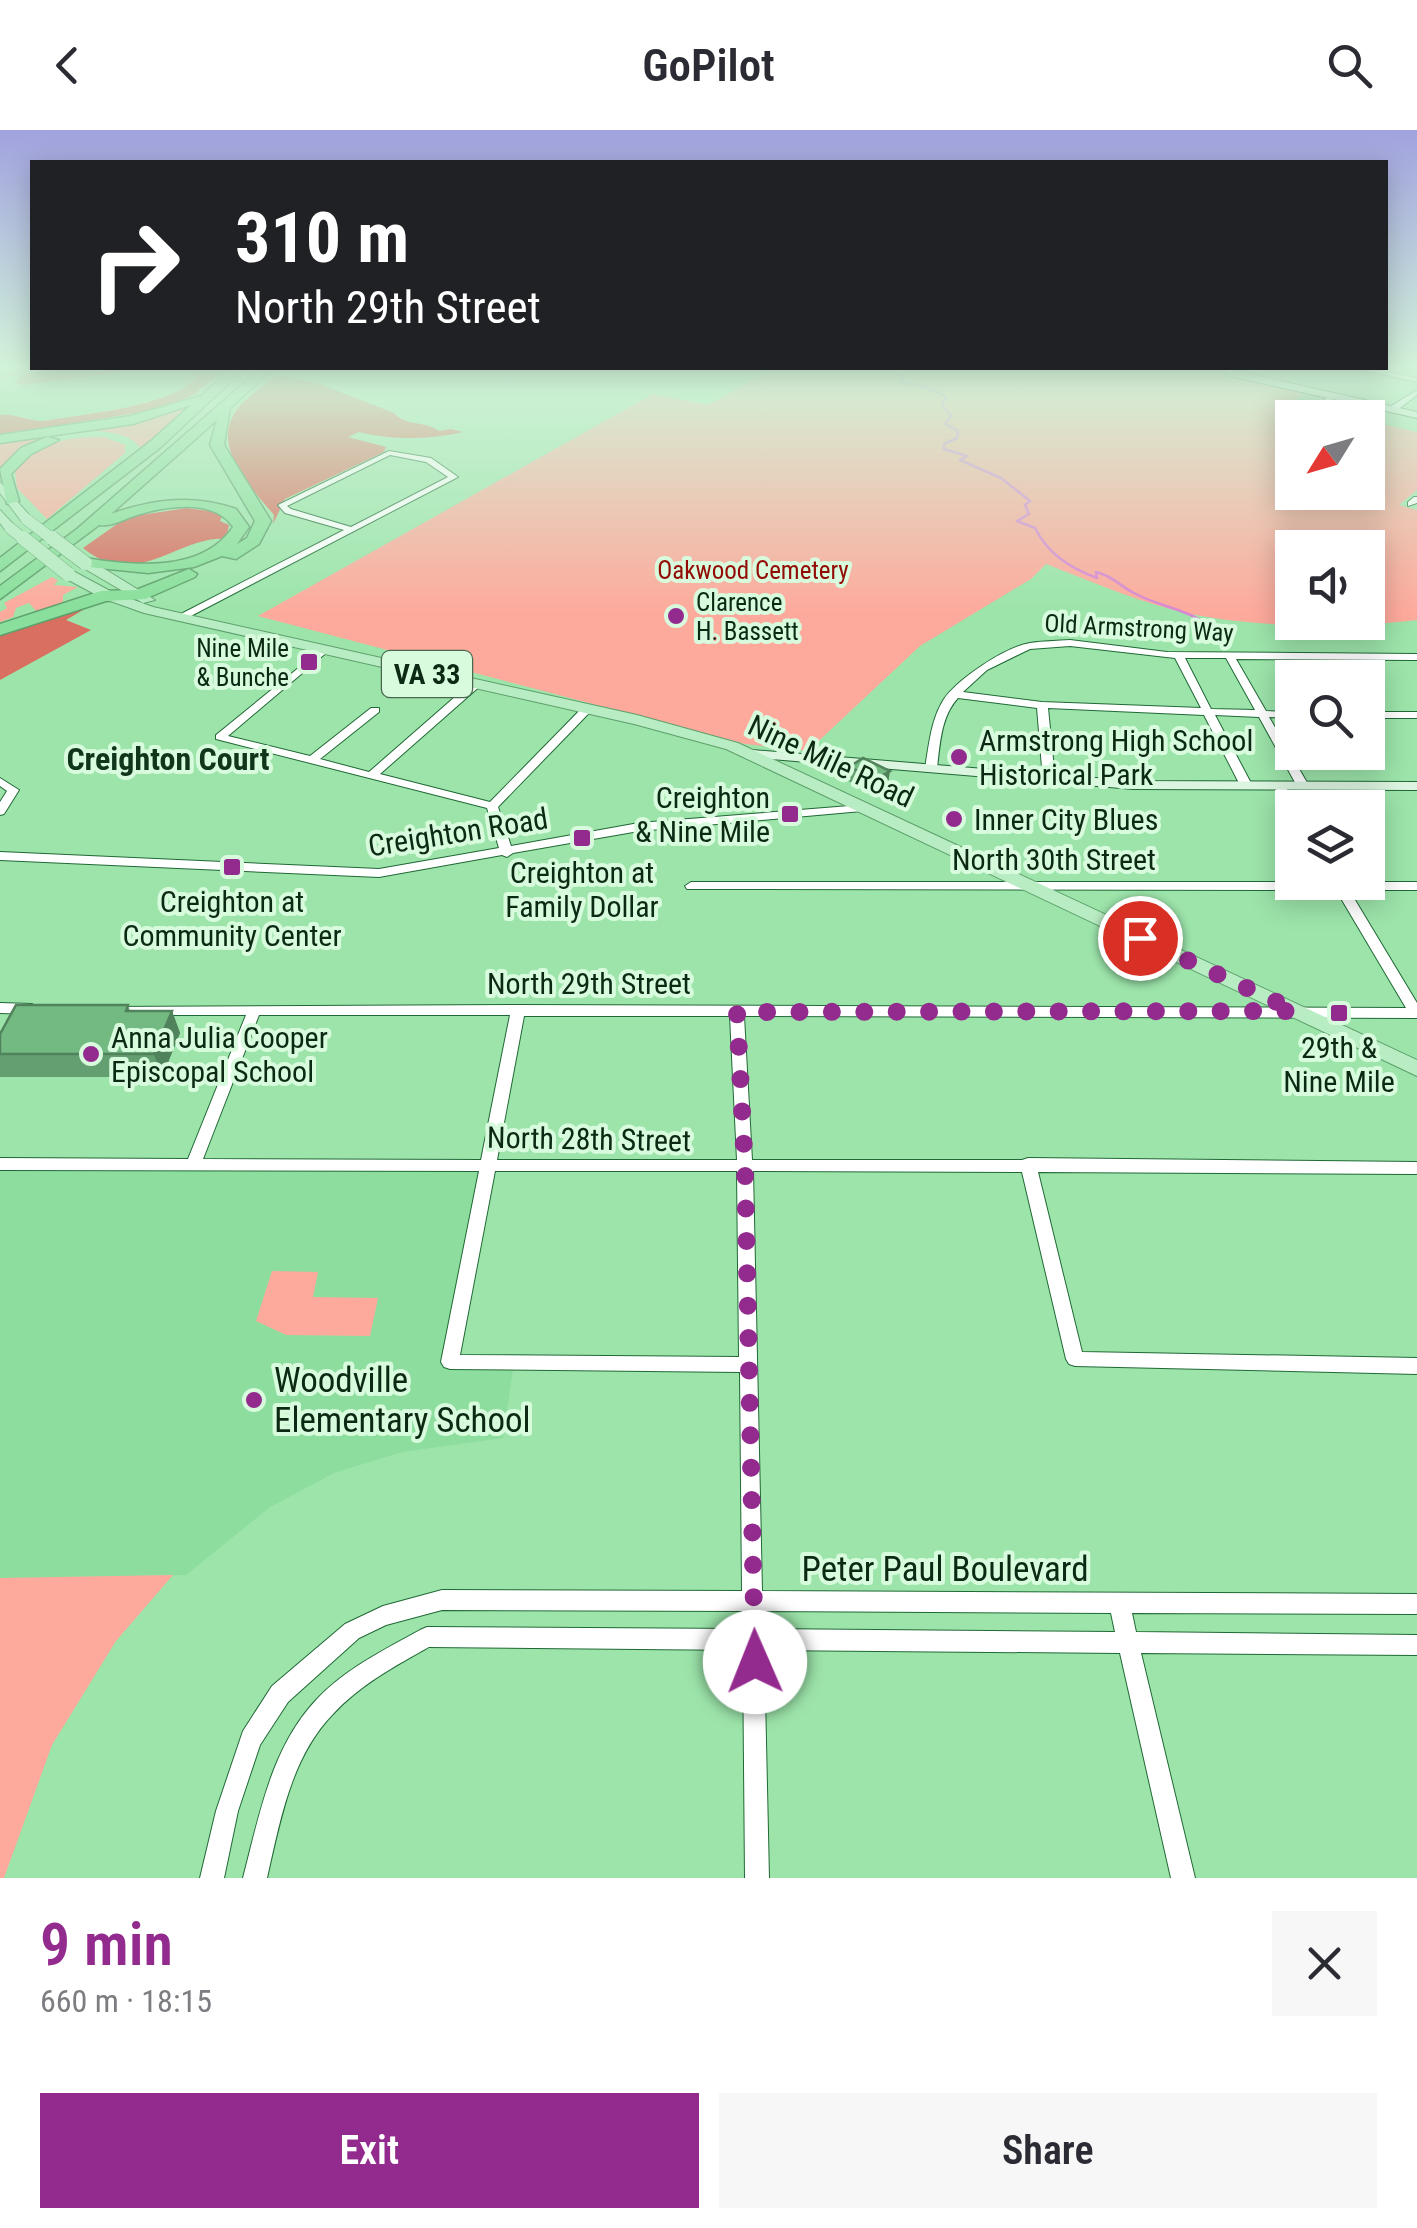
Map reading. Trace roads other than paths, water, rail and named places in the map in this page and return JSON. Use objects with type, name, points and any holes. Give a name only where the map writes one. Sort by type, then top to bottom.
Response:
[{"type":"highway","points":[[12,501],[4,473],[30,450]]},
{"type":"highway","points":[[127,450],[128,466]]},
{"type":"highway","points":[[0,566],[147,450]]},
{"type":"highway","points":[[0,594],[82,532],[178,450]]},
{"type":"highway","points":[[0,630],[109,596],[138,595],[244,548],[260,533],[262,517],[221,450]]},
{"type":"highway","points":[[82,532],[126,513],[178,504],[223,509],[237,517],[241,526],[219,550],[176,566],[126,570],[85,563]]},
{"type":"highway","points":[[0,557],[27,544]]},
{"type":"main road","name":"Nine Mile Road","points":[[0,485],[26,519],[85,563],[182,617]]},
{"type":"main road","name":"Nine Mile Road","points":[[4,522],[68,574],[109,596],[323,651],[688,733],[752,754],[1417,1069]]},
{"type":"street","points":[[182,617],[352,530],[454,477],[428,460],[386,454],[282,506],[352,530]]},
{"type":"street","name":"Old Armstrong Way","points":[[954,694],[983,668],[1028,646],[1080,644],[1178,655],[1417,656]]},
{"type":"street","points":[[323,651],[220,737],[492,806]]},
{"type":"street","points":[[1178,655],[1246,785]]},
{"type":"street","points":[[1229,655],[1303,786]]},
{"type":"street","points":[[372,775],[476,684]]},
{"type":"street","points":[[931,768],[940,717],[954,694],[1042,705],[1275,715]]},
{"type":"street","points":[[1042,705],[1049,778]]},
{"type":"street","points":[[492,806],[587,709]]},
{"type":"street","points":[[318,761],[375,710]]},
{"type":"street","points":[[1385,715],[1417,716]]},
{"type":"street","points":[[752,754],[1133,785],[1417,786]]},
{"type":"street","points":[[0,780],[13,790],[0,812]]},
{"type":"street","points":[[1280,786],[1282,790]]},
{"type":"street","points":[[492,806],[506,852]]},
{"type":"street","name":"Creighton Road","points":[[0,856],[380,873],[640,827],[862,808]]},
{"type":"street","name":"North 30th Street","points":[[691,886],[1275,884]]},
{"type":"street","name":"North 30th Street","points":[[1385,885],[1417,886]]},
{"type":"street","points":[[1349,900],[1416,1013]]},
{"type":"street","points":[[0,1008],[56,1009]]},
{"type":"street","name":"North 29th Street","points":[[92,1010],[1416,1013]]},
{"type":"street","points":[[518,1010],[450,1362],[747,1366]]},
{"type":"street","points":[[193,1166],[254,1012]]},
{"type":"street","points":[[737,1012],[745,1168],[757,1878]]},
{"type":"street","name":"North 28th Street","points":[[0,1164],[1417,1168]]},
{"type":"street","points":[[1028,1164],[1075,1359],[1417,1366]]},
{"type":"street","name":"Peter Paul Boulevard","points":[[212,1878],[227,1811],[251,1739],[280,1694],[352,1632],[383,1616],[442,1600],[1417,1604]]},
{"type":"street","points":[[1119,1603],[1184,1878]]},
{"type":"street","points":[[256,1878],[277,1787],[298,1738],[338,1693],[375,1664],[427,1637],[1417,1645]]},
{"type":"waterway","points":[[946,450],[967,456],[960,460],[1001,478],[1030,501],[1025,505],[1029,514],[1017,521],[1035,528],[1061,559],[1097,578],[1096,572],[1106,575],[1141,597],[1208,625]]},
{"type":"place","name":"Clarence H. Bassett","points":[[676,616]]},
{"type":"place","name":"Nine Mile & Bunche","points":[[309,662]]},
{"type":"place","name":"Armstrong High School Historical Park","points":[[959,757]]},
{"type":"place","name":"Creighton & Nine Mile","points":[[790,814]]},
{"type":"place","name":"Inner City Blues","points":[[954,819]]},
{"type":"place","name":"Creighton at Family Dollar","points":[[582,838]]},
{"type":"place","name":"Creighton at Community Center","points":[[232,867]]},
{"type":"place","name":"29th & Nine Mile","points":[[1339,1013]]},
{"type":"place","name":"Anna Julia Cooper Episcopal School","points":[[91,1054]]},
{"type":"place","name":"Woodville Elementary School","points":[[254,1400]]},
{"type":"district","name":"Creighton Court","points":[[168,759]]},
{"type":"park label","name":"Oakwood Cemetery","points":[[753,570]]}]
